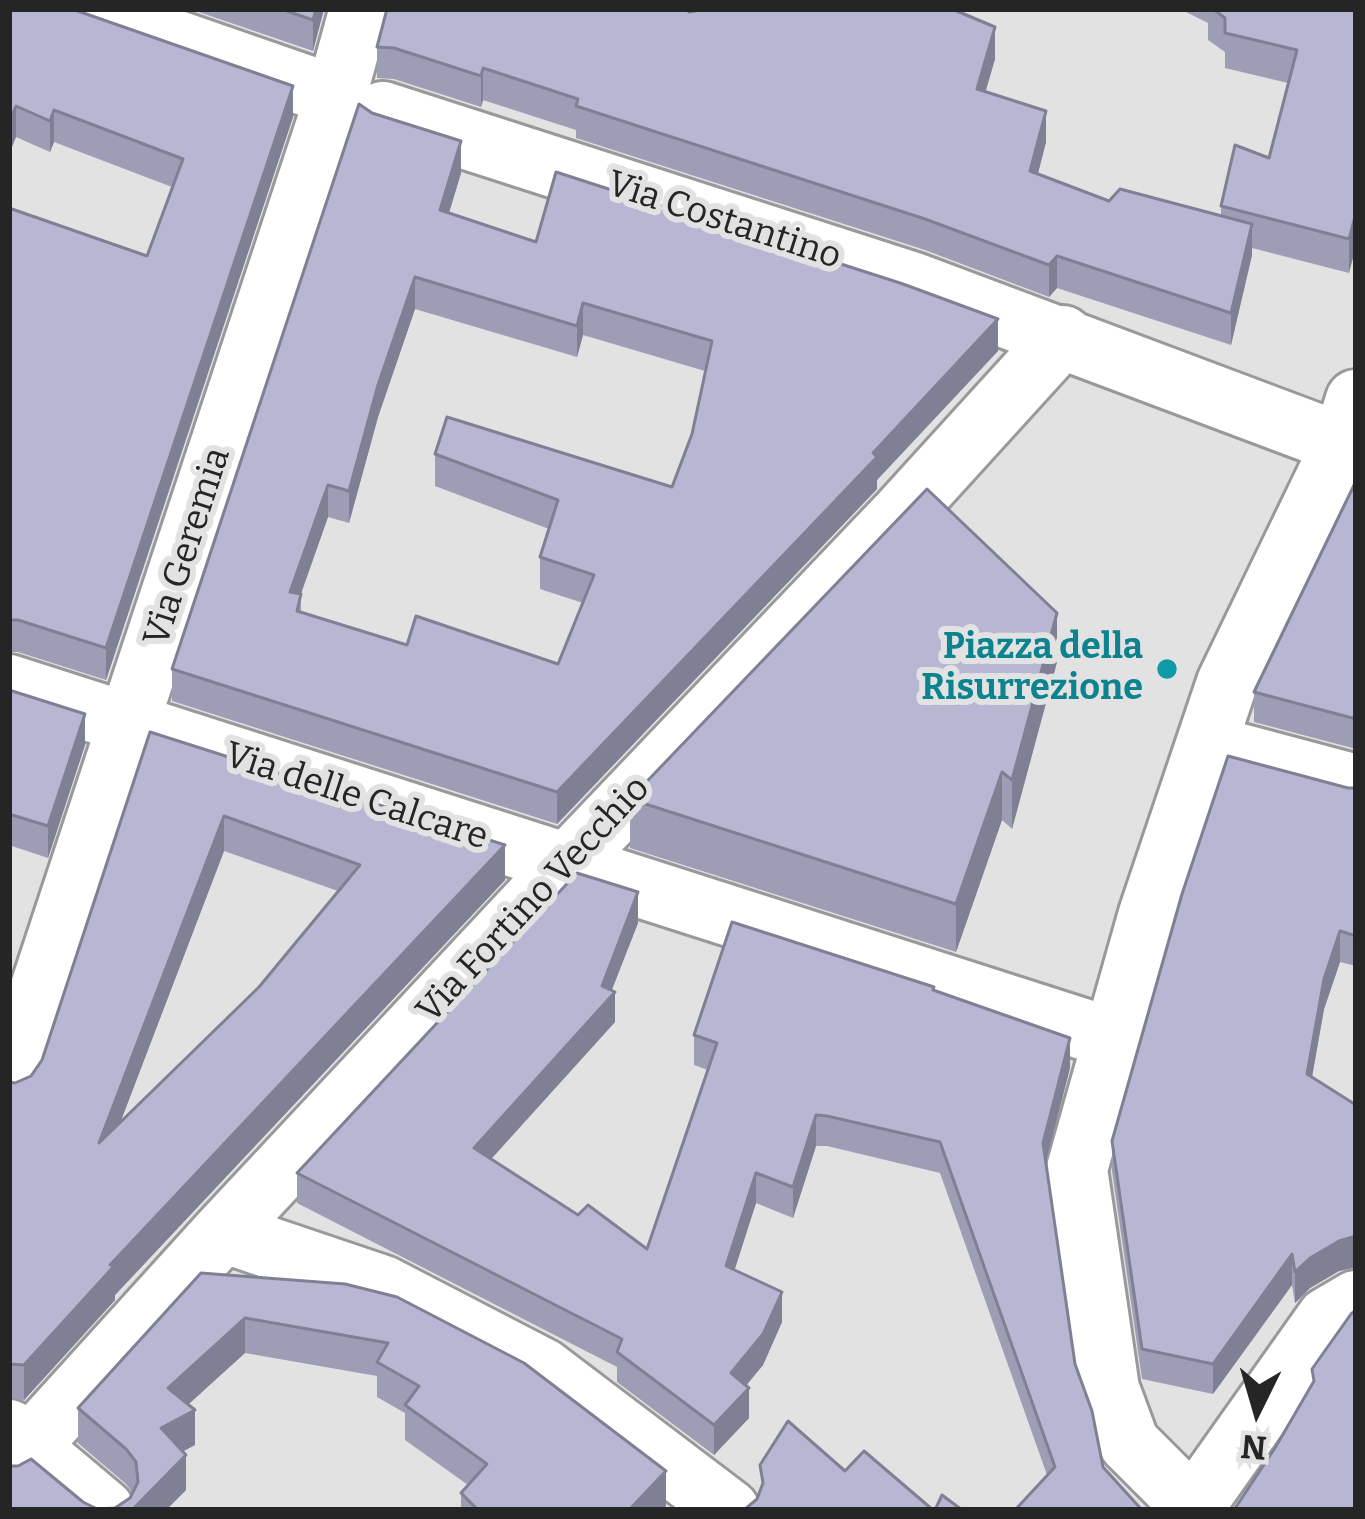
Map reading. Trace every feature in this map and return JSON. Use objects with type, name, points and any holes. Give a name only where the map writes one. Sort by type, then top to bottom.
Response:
[{"type":"street","name":"Via Costantino","points":[[85,9],[1351,431]]},
{"type":"street","name":"Via Geremia","points":[[9,1084],[130,725],[360,104],[360,9]]},
{"type":"street","name":"Via Fortino Vecchio","points":[[16,1448],[902,513],[1063,336]]},
{"type":"street","points":[[1351,431],[1227,682],[1224,749],[1149,914],[1077,1168],[1109,1389],[1129,1444],[1192,1508],[1327,1318],[1356,1300]]},
{"type":"street","name":"Via delle Calcare","points":[[9,685],[1114,1039]]},
{"type":"street","points":[[1224,749],[1356,785]]},
{"type":"street","points":[[223,1232],[383,1286],[543,1369],[729,1510]]},
{"type":"street","points":[[16,1448],[104,1510]]},
{"type":"building","points":[[9,9],[72,9],[293,86],[106,648],[9,620],[9,208],[147,256],[183,159],[54,110],[50,121],[16,106],[9,123]]},
{"type":"building","points":[[281,9],[316,9],[313,20]]},
{"type":"building","points":[[387,9],[952,9],[995,27],[977,89],[1046,111],[1030,171],[1109,201],[1120,189],[1252,224],[1231,313],[1057,256],[1049,265],[925,219],[576,106],[578,99],[483,68],[481,76],[394,48],[377,47]]},
{"type":"building","points":[[1213,9],[1356,9],[1356,213],[1349,239],[1221,206],[1235,145],[1269,158],[1297,50],[1225,33],[1225,18]]},
{"type":"building","points":[[359,104],[372,113],[461,141],[440,210],[536,242],[556,172],[998,319],[873,453],[877,457],[557,792],[172,669]],"holes":[[[415,277],[577,326],[583,303],[712,341],[692,434],[672,487],[447,417],[435,454],[558,500],[540,557],[594,575],[558,664],[416,616],[407,645],[297,611],[301,594],[290,592],[328,485],[349,491]]]},
{"type":"building","points":[[1356,481],[1356,719],[1254,692]]},
{"type":"building","points":[[927,489],[1057,613],[1012,780],[1002,772],[956,904],[630,799]]},
{"type":"building","points":[[9,690],[85,714],[48,826],[9,814]]},
{"type":"building","points":[[150,732],[505,845],[110,1265],[115,1265],[24,1365],[9,1364],[9,1082],[31,1076],[42,1060]],"holes":[[[224,816],[360,865],[259,987],[99,1143]]]},
{"type":"building","points":[[1228,756],[1356,788],[1356,936],[1340,931],[1324,979],[1307,1074],[1356,1105],[1356,1236],[1310,1258],[1295,1272],[1292,1254],[1213,1364],[1142,1349],[1112,1141],[1182,894]]},
{"type":"building","points":[[577,873],[638,892],[602,986],[615,992],[474,1148],[578,1215],[588,1205],[647,1249],[717,1043],[694,1035],[732,922],[934,987],[1070,1038],[1043,1143],[1075,1364],[1092,1411],[1103,1467],[1142,1510],[1015,1510],[1055,1467],[940,1142],[816,1115],[793,1187],[756,1173],[726,1266],[782,1292],[763,1334],[731,1373],[749,1388],[714,1425],[617,1352],[622,1339],[297,1173]]},
{"type":"building","points":[[201,1273],[345,1284],[397,1297],[524,1363],[666,1471],[629,1510],[478,1510],[461,1493],[487,1464],[405,1405],[419,1386],[377,1362],[388,1343],[245,1318],[168,1388],[195,1410],[161,1428],[186,1455],[132,1510],[9,1510],[9,1466],[31,1459],[97,1509],[115,1508],[130,1498],[138,1482],[136,1462],[78,1408]]},
{"type":"building","points":[[1356,1310],[1356,1510],[1234,1510],[1314,1381],[1312,1369]]},
{"type":"building","points":[[788,1421],[845,1471],[864,1451],[933,1510],[744,1510],[757,1499],[763,1483],[760,1465]]},
{"type":"building","points":[[942,1495],[962,1510],[935,1510]]},
{"type":"place","name":"Piazza della Risurrezione","points":[[1167,669]]}]
